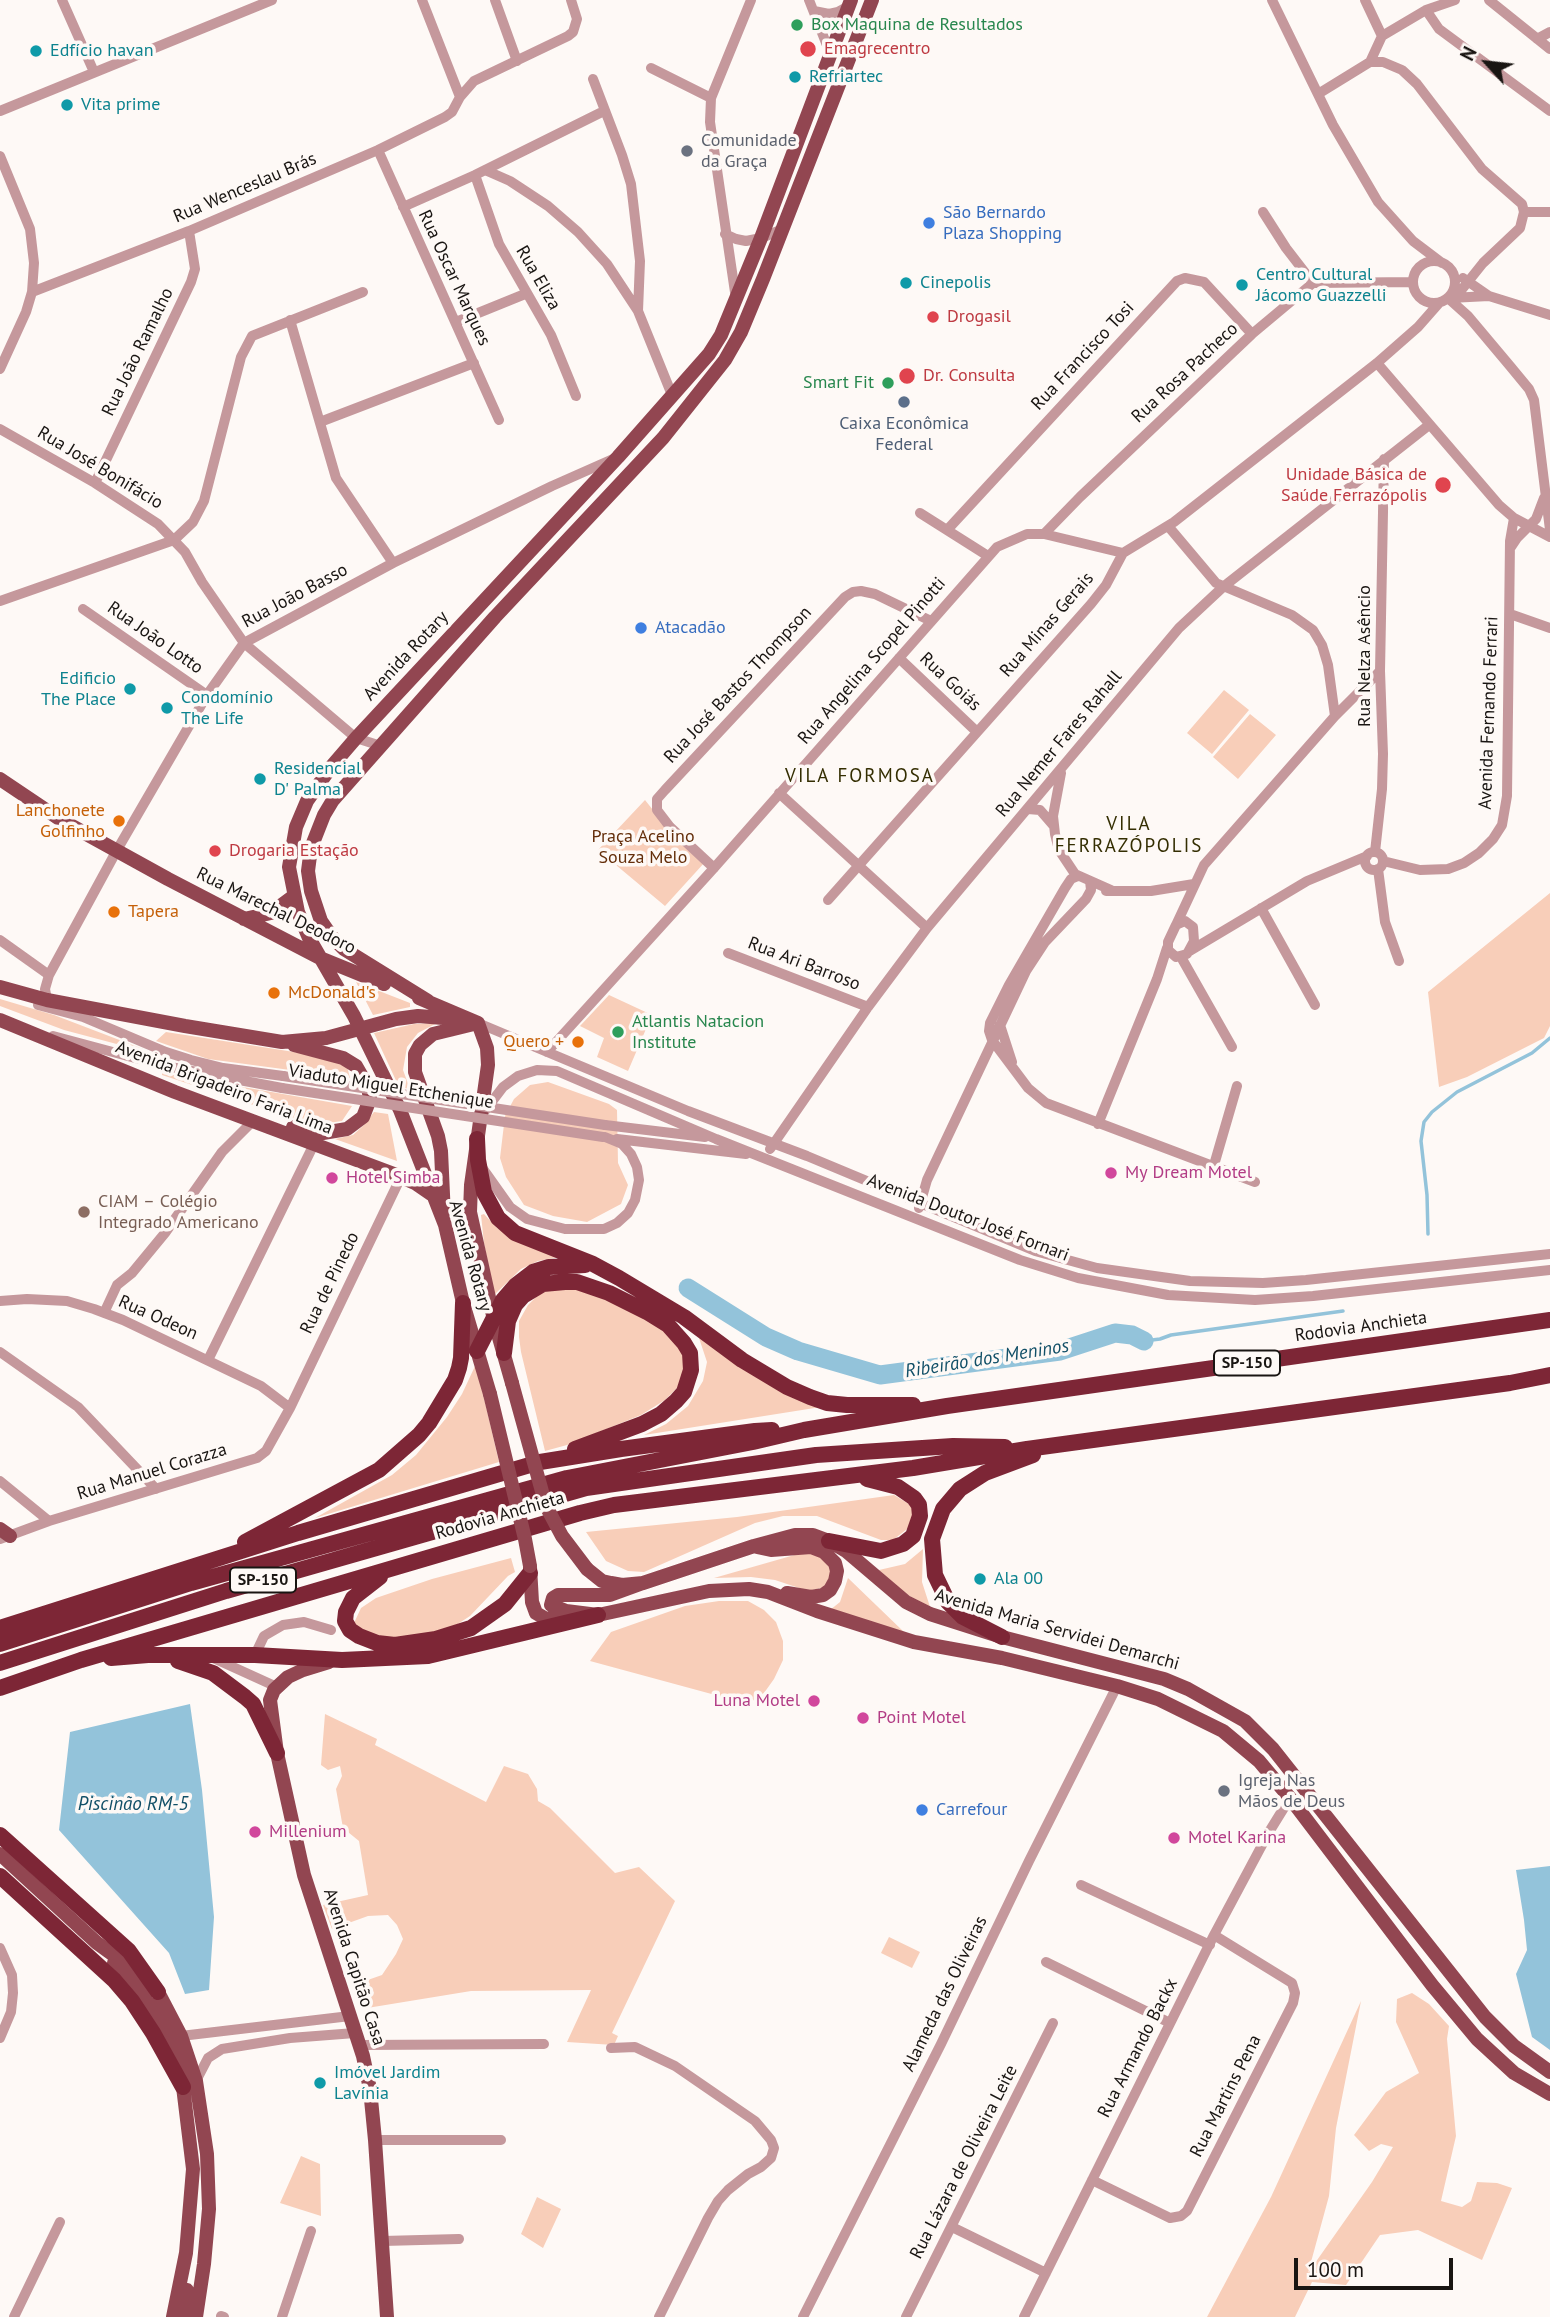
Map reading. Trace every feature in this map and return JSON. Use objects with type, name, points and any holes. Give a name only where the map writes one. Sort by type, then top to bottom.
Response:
[{"type":"highway","points":[[477,1139],[484,1192],[498,1218],[505,1225],[530,1241],[593,1265],[684,1317],[742,1360],[787,1387],[827,1403],[947,1405]]},
{"type":"highway","points":[[477,1351],[503,1300],[533,1272],[549,1267],[593,1265]]},
{"type":"highway","points":[[504,1353],[510,1314],[523,1296],[543,1284],[565,1282],[577,1282],[600,1289],[647,1312],[677,1334],[690,1353],[691,1370],[684,1392],[661,1414],[547,1461]]},
{"type":"highway","points":[[212,1560],[379,1470],[419,1435],[440,1405],[459,1368],[463,1303]]},
{"type":"highway","name":"Rodovia Anchieta","points":[[0,1644],[191,1583],[567,1478],[804,1430],[947,1405],[1550,1320]]},
{"type":"highway","name":"Rodovia Anchieta","points":[[0,1688],[81,1660],[614,1505],[853,1476],[1027,1449],[1510,1383],[1550,1375]]},
{"type":"highway","name":"Rodovia Anchieta","points":[[0,1628],[298,1533],[547,1461],[755,1431],[804,1430]]},
{"type":"highway","points":[[1002,1637],[959,1614],[944,1596],[932,1564],[933,1531],[947,1502],[960,1489],[975,1479],[1063,1444]]},
{"type":"highway","name":"Rodovia Anchieta","points":[[0,1663],[226,1591],[586,1488],[816,1455],[953,1446],[989,1445],[1027,1449]]},
{"type":"highway","points":[[829,1541],[885,1551],[906,1543],[918,1527],[919,1508],[910,1494],[893,1485],[853,1476]]},
{"type":"highway","points":[[394,1568],[359,1592],[349,1604],[345,1615],[346,1624],[354,1633],[370,1641],[383,1644],[426,1641],[465,1631],[505,1604],[530,1570]]},
{"type":"highway","points":[[0,1618],[71,1605]]},
{"type":"highway","points":[[81,1660],[206,1654],[342,1660],[428,1656],[598,1615]]},
{"type":"highway","points":[[148,1655],[193,1664],[229,1683],[253,1704],[277,1753]]},
{"type":"highway","points":[[0,1835],[129,1951],[158,1992]]},
{"type":"highway","points":[[0,1877],[114,1980],[132,2001],[190,2084]]},
{"type":"main road","points":[[428,1001],[344,949],[321,921],[311,891],[308,871],[311,848],[324,815],[333,800],[495,617],[663,438],[725,360],[741,332],[872,0]]},
{"type":"main road","name":"Avenida Rotary","points":[[580,1613],[545,1619],[536,1613],[532,1602],[526,1539],[445,1225],[400,1110],[301,918],[289,867],[296,827],[307,801],[331,767],[618,457],[709,354],[721,335],[761,238],[850,3]]},
{"type":"main road","name":"Rua Marechal Deodoro","points":[[0,779],[61,820],[320,958],[478,1023]]},
{"type":"main road","points":[[244,919],[271,913],[294,896]]},
{"type":"main road","points":[[0,987],[47,1000],[282,1042],[343,1058],[356,1066],[368,1087],[370,1099],[356,1124],[334,1133],[254,1120]]},
{"type":"main road","points":[[282,1042],[326,1038],[418,1016],[478,1023]]},
{"type":"main road","name":"Avenida Brigadeiro Faria Lima","points":[[0,1020],[175,1092],[315,1142],[394,1174],[415,1183],[432,1195]]},
{"type":"main road","points":[[445,1225],[441,1151],[415,1072],[415,1054],[419,1045],[433,1034],[478,1023]]},
{"type":"main road","name":"Avenida Rotary","points":[[478,1023],[487,1048],[488,1065],[471,1185],[470,1212],[494,1320],[546,1506],[562,1536],[587,1569]]},
{"type":"main road","name":"Avenida Maria Servidei Demarchi","points":[[587,1569],[602,1581],[616,1585],[643,1583],[754,1546],[805,1534],[829,1541],[850,1555],[902,1599],[942,1619],[1164,1679],[1200,1696],[1245,1721],[1273,1749],[1485,2017],[1514,2046],[1550,2072]]},
{"type":"main road","points":[[643,1583],[610,1595],[558,1595],[551,1601],[551,1605],[598,1615],[709,1591],[749,1589],[811,1597],[823,1595],[835,1581],[836,1567],[830,1557],[815,1548],[771,1550],[754,1546]]},
{"type":"main road","points":[[768,1592],[914,1642],[1002,1658],[1117,1686],[1158,1699],[1223,1731],[1259,1761],[1290,1798],[1432,1985],[1477,2039],[1514,2073],[1550,2094]]},
{"type":"main road","points":[[281,1683],[293,1674],[321,1663],[342,1660]]},
{"type":"main road","name":"Avenida Capitão Casa","points":[[281,1683],[270,1700],[277,1753],[315,1915],[358,2039],[370,2089],[387,2317]]},
{"type":"main road","points":[[0,1854],[96,1942],[133,1969],[158,1992],[181,2036],[207,2154],[209,2209],[204,2264],[195,2317]]},
{"type":"main road","points":[[96,1942],[146,2000],[165,2028],[190,2084],[193,2169],[186,2253],[173,2317]]},
{"type":"main road","points":[[184,2317],[188,2282],[186,2253]]},
{"type":"street","points":[[62,0],[94,72]]},
{"type":"street","points":[[0,111],[272,0]]},
{"type":"street","points":[[422,0],[460,97]]},
{"type":"street","points":[[495,0],[517,61]]},
{"type":"street","name":"Rua Wenceslau Brás","points":[[33,292],[189,231],[378,150],[445,117],[474,81],[568,36],[577,16],[571,0]]},
{"type":"street","points":[[736,300],[710,122],[711,98],[751,0]]},
{"type":"street","points":[[809,0],[830,53]]},
{"type":"street","points":[[1272,0],[1333,125],[1378,202],[1415,243],[1489,296],[1550,315]]},
{"type":"street","points":[[1365,0],[1382,36]]},
{"type":"street","points":[[1370,62],[1382,36],[1426,10],[1455,0]]},
{"type":"street","points":[[1489,0],[1550,49]]},
{"type":"street","points":[[814,11],[829,14],[838,12],[850,3]]},
{"type":"street","points":[[1426,10],[1439,29],[1550,111]]},
{"type":"street","points":[[1537,39],[1550,32]]},
{"type":"street","points":[[1123,553],[1168,526],[1377,363],[1468,282],[1522,223],[1524,212],[1519,199],[1482,169],[1417,84],[1394,66],[1383,62],[1370,62],[1318,94]]},
{"type":"street","points":[[651,68],[711,98]]},
{"type":"street","points":[[593,79],[631,184],[640,261],[638,311]]},
{"type":"street","points":[[402,208],[480,173],[604,111]]},
{"type":"street","name":"Rua Oscar Marques","points":[[378,150],[499,420]]},
{"type":"street","points":[[0,156],[30,229],[34,263],[33,292],[21,326],[0,369]]},
{"type":"street","points":[[480,173],[529,192],[578,232],[607,264],[638,311],[672,395]]},
{"type":"street","name":"Rua Eliza","points":[[480,173],[499,244],[551,335],[576,396]]},
{"type":"street","points":[[1263,212],[1313,283],[1413,282]]},
{"type":"street","points":[[1524,212],[1550,212]]},
{"type":"street","points":[[725,234],[740,241],[761,238],[783,229]]},
{"type":"street","name":"Rua João Ramalho","points":[[95,483],[191,282],[195,269],[189,231]]},
{"type":"street","points":[[1415,243],[1418,255],[1413,282],[1420,298],[1431,303],[1489,296]]},
{"type":"street","points":[[1417,270],[1432,261],[1445,265],[1455,281],[1447,300]]},
{"type":"street","name":"Rua Francisco Tosi","points":[[948,529],[1177,281],[1185,278],[1204,282],[1252,334]]},
{"type":"street","name":"Rua Rosa Pacheco","points":[[1044,534],[1252,334],[1313,283]]},
{"type":"street","points":[[0,601],[174,540],[193,522],[204,501],[241,357],[247,343],[256,334],[363,292]]},
{"type":"street","points":[[456,322],[526,294]]},
{"type":"street","points":[[1468,316],[1473,297]]},
{"type":"street","points":[[1418,327],[1420,298]]},
{"type":"street","points":[[1447,300],[1468,316],[1529,389],[1534,400],[1550,530]]},
{"type":"street","points":[[290,320],[336,478],[393,563]]},
{"type":"street","points":[[320,422],[474,363]]},
{"type":"street","points":[[1377,363],[1499,505],[1514,519],[1550,537]]},
{"type":"street","name":"Rua Nemer Fares Rahall","points":[[764,1156],[927,928],[1179,628],[1223,587],[1429,425]]},
{"type":"street","name":"Rua José Bonifácio","points":[[0,429],[95,483],[158,524],[185,552],[244,643],[356,738],[381,746]]},
{"type":"street","name":"Rua João Basso","points":[[47,1000],[45,989],[49,975],[117,850],[207,695],[244,643],[393,563],[618,457]]},
{"type":"street","name":"Rua Nelza Asêncio","points":[[1384,459],[1380,671],[1383,754],[1374,861],[1385,922],[1399,961]]},
{"type":"street","points":[[1510,548],[1538,515],[1546,488]]},
{"type":"street","points":[[920,513],[988,556]]},
{"type":"street","name":"Avenida Fernando Ferrari","points":[[1261,908],[1307,881],[1339,868],[1374,861],[1409,868],[1448,869],[1473,858],[1498,832],[1507,796],[1510,548],[1514,519]]},
{"type":"street","points":[[1168,526],[1211,579],[1223,587],[1292,615],[1313,629],[1324,652],[1335,716]]},
{"type":"street","name":"Rua Angelina Scopel Pinotti","points":[[547,1052],[714,868],[997,547],[1027,534],[1044,534],[1123,553]]},
{"type":"street","name":"Rua Minas Gerais","points":[[828,900],[1106,585],[1123,553]]},
{"type":"street","name":"Rua José Bastos Thompson","points":[[714,868],[670,827],[657,810],[657,799],[845,597],[861,591],[875,594],[931,621]]},
{"type":"street","name":"Rua João Lotto","points":[[83,610],[207,695]]},
{"type":"street","points":[[1510,614],[1550,628]]},
{"type":"street","name":"Rua Goiás","points":[[899,658],[977,732]]},
{"type":"street","points":[[1098,1124],[1157,979],[1169,937],[1204,865],[1335,716],[1380,671]]},
{"type":"street","points":[[1063,768],[1054,802],[1053,825],[1059,850],[1079,876],[1111,890]]},
{"type":"street","points":[[779,793],[927,928]]},
{"type":"street","points":[[1028,809],[1040,810],[1053,825]]},
{"type":"street","points":[[1079,876],[1071,879],[1065,887],[1009,985],[990,1023],[992,1040],[1040,1100],[1255,1182]]},
{"type":"street","points":[[917,1218],[927,1180],[1026,971],[1039,951],[1089,894],[1090,881]]},
{"type":"street","points":[[1089,894],[1111,890],[1151,891],[1194,884]]},
{"type":"street","points":[[1182,956],[1195,938],[1189,896]]},
{"type":"street","points":[[1157,979],[1182,956],[1261,908],[1315,1005]]},
{"type":"street","points":[[1176,925],[1184,921],[1203,932],[1219,933]]},
{"type":"street","points":[[0,940],[49,975]]},
{"type":"street","points":[[1167,948],[1172,956],[1182,956]]},
{"type":"street","name":"Rua Ari Barroso","points":[[728,953],[869,1007]]},
{"type":"street","points":[[1182,956],[1232,1047]]},
{"type":"street","name":"Viaduto Miguel Etchenique","points":[[15,993],[37,1004],[83,1017],[166,1052],[282,1082]]},
{"type":"street","name":"Rua Marechal Deodoro","points":[[478,1023],[547,1052]]},
{"type":"street","points":[[1000,1025],[1016,1071]]},
{"type":"street","name":"Viaduto Miguel Etchenique","points":[[16,1026],[165,1066],[764,1156]]},
{"type":"street","name":"Avenida Doutor José Fornari","points":[[547,1052],[1035,1251],[1125,1272],[1190,1281],[1263,1283],[1550,1254]]},
{"type":"street","name":"Avenida Doutor José Fornari","points":[[480,1117],[510,1080],[529,1072],[547,1070],[568,1076],[716,1139],[1051,1270],[1168,1295],[1255,1300],[1550,1270]]},
{"type":"street","points":[[1214,1165],[1237,1086]]},
{"type":"street","points":[[104,1313],[117,1285],[132,1273],[164,1233],[222,1152],[254,1120]]},
{"type":"street","points":[[478,1160],[510,1207],[527,1219],[565,1229],[604,1229],[617,1223],[628,1213],[635,1200],[639,1180],[638,1167],[631,1154],[622,1144],[605,1133]]},
{"type":"street","name":"Viaduto Miguel Etchenique","points":[[605,1133],[716,1139]]},
{"type":"street","name":"Avenida Doutor José Fornari","points":[[716,1139],[774,1143]]},
{"type":"street","points":[[208,1360],[315,1142]]},
{"type":"street","name":"Rua de Pinedo","points":[[290,1408],[398,1183],[394,1174]]},
{"type":"street","name":"Rua Odeon","points":[[0,1301],[67,1301],[104,1313],[261,1386],[290,1408]]},
{"type":"street","points":[[0,1352],[78,1407],[156,1489]]},
{"type":"street","name":"Rua Manuel Corazza","points":[[3,1535],[257,1458],[267,1451],[274,1441],[290,1408]]},
{"type":"street","points":[[0,1481],[49,1521]]},
{"type":"street","points":[[255,1655],[264,1636],[282,1625],[304,1622],[331,1630]]},
{"type":"street","points":[[206,1654],[281,1683]]},
{"type":"street","name":"Alameda das Oliveiras","points":[[803,2317],[1117,1686]]},
{"type":"street","name":"Rua Armando Backx","points":[[1024,2317],[1212,1940],[1290,1798]]},
{"type":"street","points":[[1081,1885],[1212,1940]]},
{"type":"street","name":"Rua Martins Pena","points":[[1092,2180],[1170,2218],[1181,2216],[1187,2211],[1293,2004],[1295,1993],[1292,1983],[1212,1940]]},
{"type":"street","points":[[0,1948],[12,1975],[13,1993],[10,2012],[0,2038]]},
{"type":"street","points":[[1046,1962],[1170,2023]]},
{"type":"street","points":[[181,2036],[350,2016]]},
{"type":"street","name":"Rua Lázara de Oliveira Leite","points":[[905,2317],[1053,2023]]},
{"type":"street","points":[[190,2084],[208,2058],[222,2049],[290,2038],[544,2044]]},
{"type":"street","points":[[611,2048],[635,2047],[675,2066],[755,2121],[771,2140],[774,2148],[771,2158],[728,2190],[718,2201],[659,2317]]},
{"type":"street","points":[[375,2140],[501,2140]]},
{"type":"street","points":[[14,2317],[60,2222]]},
{"type":"street","points":[[952,2227],[1046,2273]]},
{"type":"street","points":[[282,2317],[311,2231]]},
{"type":"street","points":[[383,2241],[460,2239]]},
{"type":"green space","points":[[1224,690],[1249,710],[1212,754],[1187,733]]},
{"type":"green space","points":[[1250,714],[1276,735],[1238,779],[1213,757]]},
{"type":"green space","name":"Praça Acelino Souza Melo","points":[[645,800],[677,840],[705,862],[665,906],[598,850]]},
{"type":"green space","points":[[1550,893],[1550,1026],[1544,1038],[1467,1077],[1439,1087],[1428,992]]},
{"type":"green space","points":[[356,982],[410,1003],[410,1007],[373,1015]]},
{"type":"green space","name":"Atlantis Natacion Institute","points":[[609,995],[652,1015],[628,1071],[597,1057],[604,1038],[580,1026]]},
{"type":"green space","points":[[0,999],[54,1015],[143,1051],[64,1030],[0,1006]]},
{"type":"green space","points":[[437,1023],[418,1033],[407,1047],[403,1070],[410,1089],[399,1087],[374,1033],[414,1024]]},
{"type":"green space","points":[[166,1032],[307,1054],[347,1066],[350,1078],[208,1059],[156,1041]]},
{"type":"green space","points":[[162,1073],[352,1106],[342,1121],[314,1125]]},
{"type":"green space","points":[[548,1082],[609,1104],[617,1110],[618,1163],[628,1185],[621,1204],[587,1222],[553,1216],[524,1205],[506,1177],[500,1158],[505,1116],[514,1099],[530,1085]]},
{"type":"green space","points":[[374,1112],[388,1114],[397,1161],[335,1139],[353,1135]]},
{"type":"green space","points":[[484,1214],[497,1228],[515,1240],[558,1257],[538,1261],[521,1269],[494,1295],[484,1243],[481,1215]]},
{"type":"green space","points":[[571,1285],[606,1294],[672,1333],[683,1350],[687,1367],[681,1384],[665,1400],[641,1415],[567,1445],[545,1451],[521,1352],[519,1321],[537,1296],[550,1288]]},
{"type":"green space","points":[[703,1335],[821,1407],[644,1435],[666,1424],[688,1406],[703,1381],[707,1362],[699,1338]]},
{"type":"green space","points":[[476,1364],[499,1462],[315,1518],[392,1475],[416,1455],[447,1417],[462,1394]]},
{"type":"green space","points":[[894,1495],[913,1509],[911,1526],[893,1540],[881,1540],[817,1516],[783,1516],[755,1523],[644,1572],[628,1571],[606,1561],[586,1532],[737,1517]]},
{"type":"green space","points":[[923,1549],[922,1582],[931,1610],[894,1586],[879,1570],[905,1564]]},
{"type":"green space","points":[[805,1552],[822,1553],[833,1571],[825,1587],[808,1591],[775,1580],[751,1577],[714,1578]]},
{"type":"green space","points":[[511,1558],[515,1572],[470,1616],[444,1633],[394,1642],[358,1631],[354,1623],[361,1608],[376,1598],[432,1579]]},
{"type":"green space","points":[[848,1578],[905,1633],[830,1610],[840,1602]]},
{"type":"green space","points":[[719,1601],[748,1601],[764,1610],[776,1622],[783,1641],[783,1660],[774,1679],[755,1700],[741,1702],[590,1661],[611,1632],[685,1606]]},
{"type":"green space","points":[[325,1714],[377,1739],[375,1745],[486,1802],[504,1766],[528,1774],[537,1789],[538,1801],[550,1808],[615,1873],[639,1867],[675,1901],[612,2033],[618,2036],[614,2045],[567,2042],[591,1990],[471,1991],[361,2009],[355,1994],[362,1982],[382,1975],[403,1939],[397,1925],[388,1915],[368,1916],[332,1929],[323,1905],[368,1895],[359,1841],[343,1828],[336,1789],[342,1776],[340,1766],[328,1770],[321,1765]]},
{"type":"green space","points":[[889,1937],[920,1952],[912,1968],[881,1953]]},
{"type":"green space","points":[[1412,1993],[1429,2004],[1449,2026],[1447,2039],[1456,2136],[1441,2201],[1462,2207],[1471,2201],[1477,2182],[1497,2183],[1512,2188],[1482,2260],[1418,2230],[1380,2235],[1346,2285],[1312,2282],[1295,2317],[1207,2317],[1271,2197],[1361,2001],[1336,2128],[1329,2196],[1308,2273],[1372,2182],[1393,2147],[1381,2144],[1369,2151],[1354,2135],[1386,2092],[1419,2073],[1396,2022],[1397,1999]]},
{"type":"green space","points":[[301,2156],[320,2164],[321,2216],[280,2203]]},
{"type":"green space","points":[[537,2197],[561,2209],[543,2248],[521,2234]]},
{"type":"water","name":"Piscinão RM-5","points":[[190,1704],[202,1790],[214,1917],[209,1990],[185,1994],[169,1953],[59,1830],[70,1732]]},
{"type":"water","points":[[1550,1866],[1550,2050],[1532,2037],[1516,1974],[1527,1950],[1516,1870]]},
{"type":"waterway","points":[[1428,1234],[1421,1141],[1424,1122],[1457,1092],[1532,1053],[1550,1038]]},
{"type":"waterway","name":"Ribeirão dos Meninos","points":[[688,1288],[766,1337],[798,1351],[880,1375],[1060,1351],[1115,1333],[1132,1335],[1144,1341]]},
{"type":"waterway","name":"Ribeirão dos Meninos","points":[[1144,1341],[1343,1311]]},
{"type":"place","name":"Box Maquina de Resultados","points":[[797,25]]},
{"type":"place","name":"Emagrecentro","points":[[808,49]]},
{"type":"place","name":"Edfício havan","points":[[36,51]]},
{"type":"place","name":"Refriartec","points":[[795,77]]},
{"type":"place","name":"Vita prime","points":[[67,105]]},
{"type":"place","name":"Comunidade da Graça","points":[[687,151]]},
{"type":"place","name":"São Bernardo Plaza Shopping","points":[[929,223]]},
{"type":"place","name":"Cinepolis","points":[[906,283]]},
{"type":"place","name":"Centro Cultural Jácomo Guazzelli","points":[[1242,285]]},
{"type":"place","name":"Drogasil","points":[[933,317]]},
{"type":"place","name":"Dr. Consulta","points":[[907,376]]},
{"type":"place","name":"Smart Fit","points":[[888,383]]},
{"type":"place","name":"Caixa Econômica Federal","points":[[904,402]]},
{"type":"place","name":"Unidade Básica de Saúde Ferrazópolis","points":[[1443,485]]},
{"type":"place","name":"Atacadão","points":[[641,628]]},
{"type":"place","name":"Edificio The Place","points":[[130,689]]},
{"type":"place","name":"Condomínio The Life","points":[[167,708]]},
{"type":"place","name":"Residencial D' Palma","points":[[260,779]]},
{"type":"place","name":"Lanchonete Golfinho","points":[[119,821]]},
{"type":"place","name":"Drogaria Estação","points":[[215,851]]},
{"type":"place","name":"Tapera","points":[[114,912]]},
{"type":"place","name":"McDonald's","points":[[274,993]]},
{"type":"place","name":"Atlantis Natacion Institute","points":[[618,1032]]},
{"type":"place","name":"Quero +","points":[[578,1042]]},
{"type":"place","name":"My Dream Motel","points":[[1111,1173]]},
{"type":"place","name":"Hotel Simba","points":[[332,1178]]},
{"type":"place","name":"CIAM – Colégio Integrado Americano","points":[[84,1212]]},
{"type":"place","name":"Ala 00","points":[[980,1579]]},
{"type":"place","name":"Luna Motel","points":[[814,1701]]},
{"type":"place","name":"Point Motel","points":[[863,1718]]},
{"type":"place","name":"Igreja Nas Mãos de Deus","points":[[1224,1791]]},
{"type":"place","name":"Carrefour","points":[[922,1810]]},
{"type":"place","name":"Millenium","points":[[255,1832]]},
{"type":"place","name":"Motel Karina","points":[[1174,1838]]},
{"type":"place","name":"Imóvel Jardim Lavínia","points":[[320,2083]]},
{"type":"district","name":"VILA FORMOSA","points":[[860,777]]},
{"type":"district","name":"VILA FERRAZÓPOLIS","points":[[1129,836]]}]
